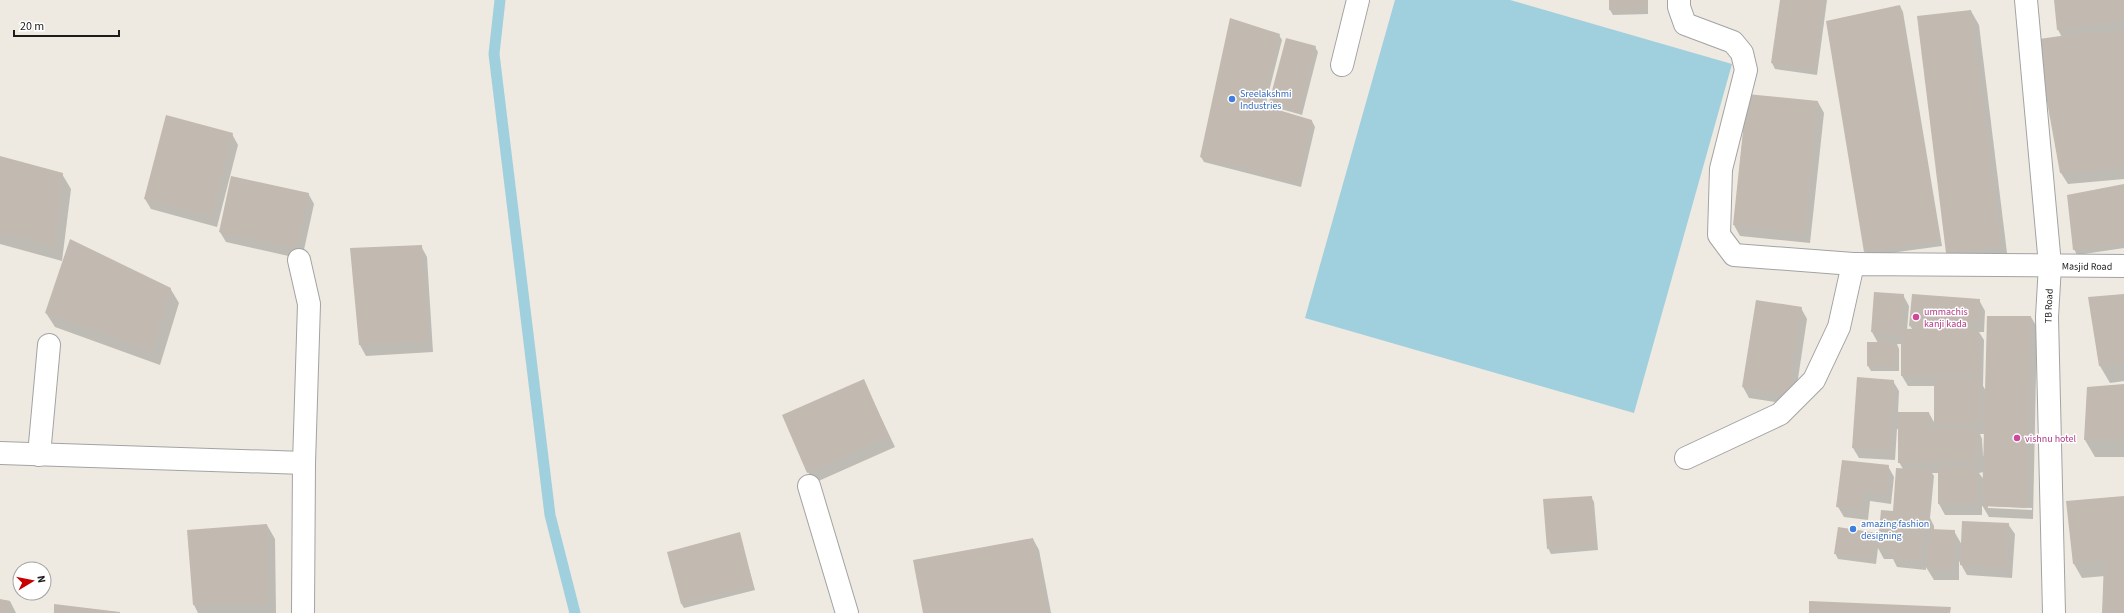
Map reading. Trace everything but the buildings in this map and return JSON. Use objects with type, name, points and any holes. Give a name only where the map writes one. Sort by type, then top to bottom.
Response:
[{"type":"street","points":[[1342,65],[1358,0]]},
{"type":"street","name":"Masjid Road","points":[[1679,0],[1679,7],[1685,24],[1733,42],[1742,53],[1746,70],[1721,169],[1719,235],[1734,255],[1854,264],[2124,266]]},
{"type":"street","name":"TB Road","points":[[2026,0],[2050,265],[2047,317],[2054,613]]},
{"type":"street","points":[[299,260],[309,304],[304,463],[304,613]]},
{"type":"street","points":[[1686,458],[1780,414],[1814,380],[1839,327],[1854,264]]},
{"type":"street","points":[[39,455],[49,346]]},
{"type":"street","points":[[0,453],[304,463]]},
{"type":"street","points":[[809,486],[848,613]]},
{"type":"water","points":[[1395,0],[1510,0],[1732,64],[1634,413],[1305,318]]},
{"type":"waterway","points":[[500,0],[494,54],[550,515],[575,613]]},
{"type":"place","name":"Sreelakshmi Industries","points":[[1232,99]]},
{"type":"place","name":"ummachis kanji kada","points":[[1916,317]]},
{"type":"place","name":"vishnu hotel","points":[[2017,438]]},
{"type":"place","name":"amazing fashion designing","points":[[1853,529]]}]
